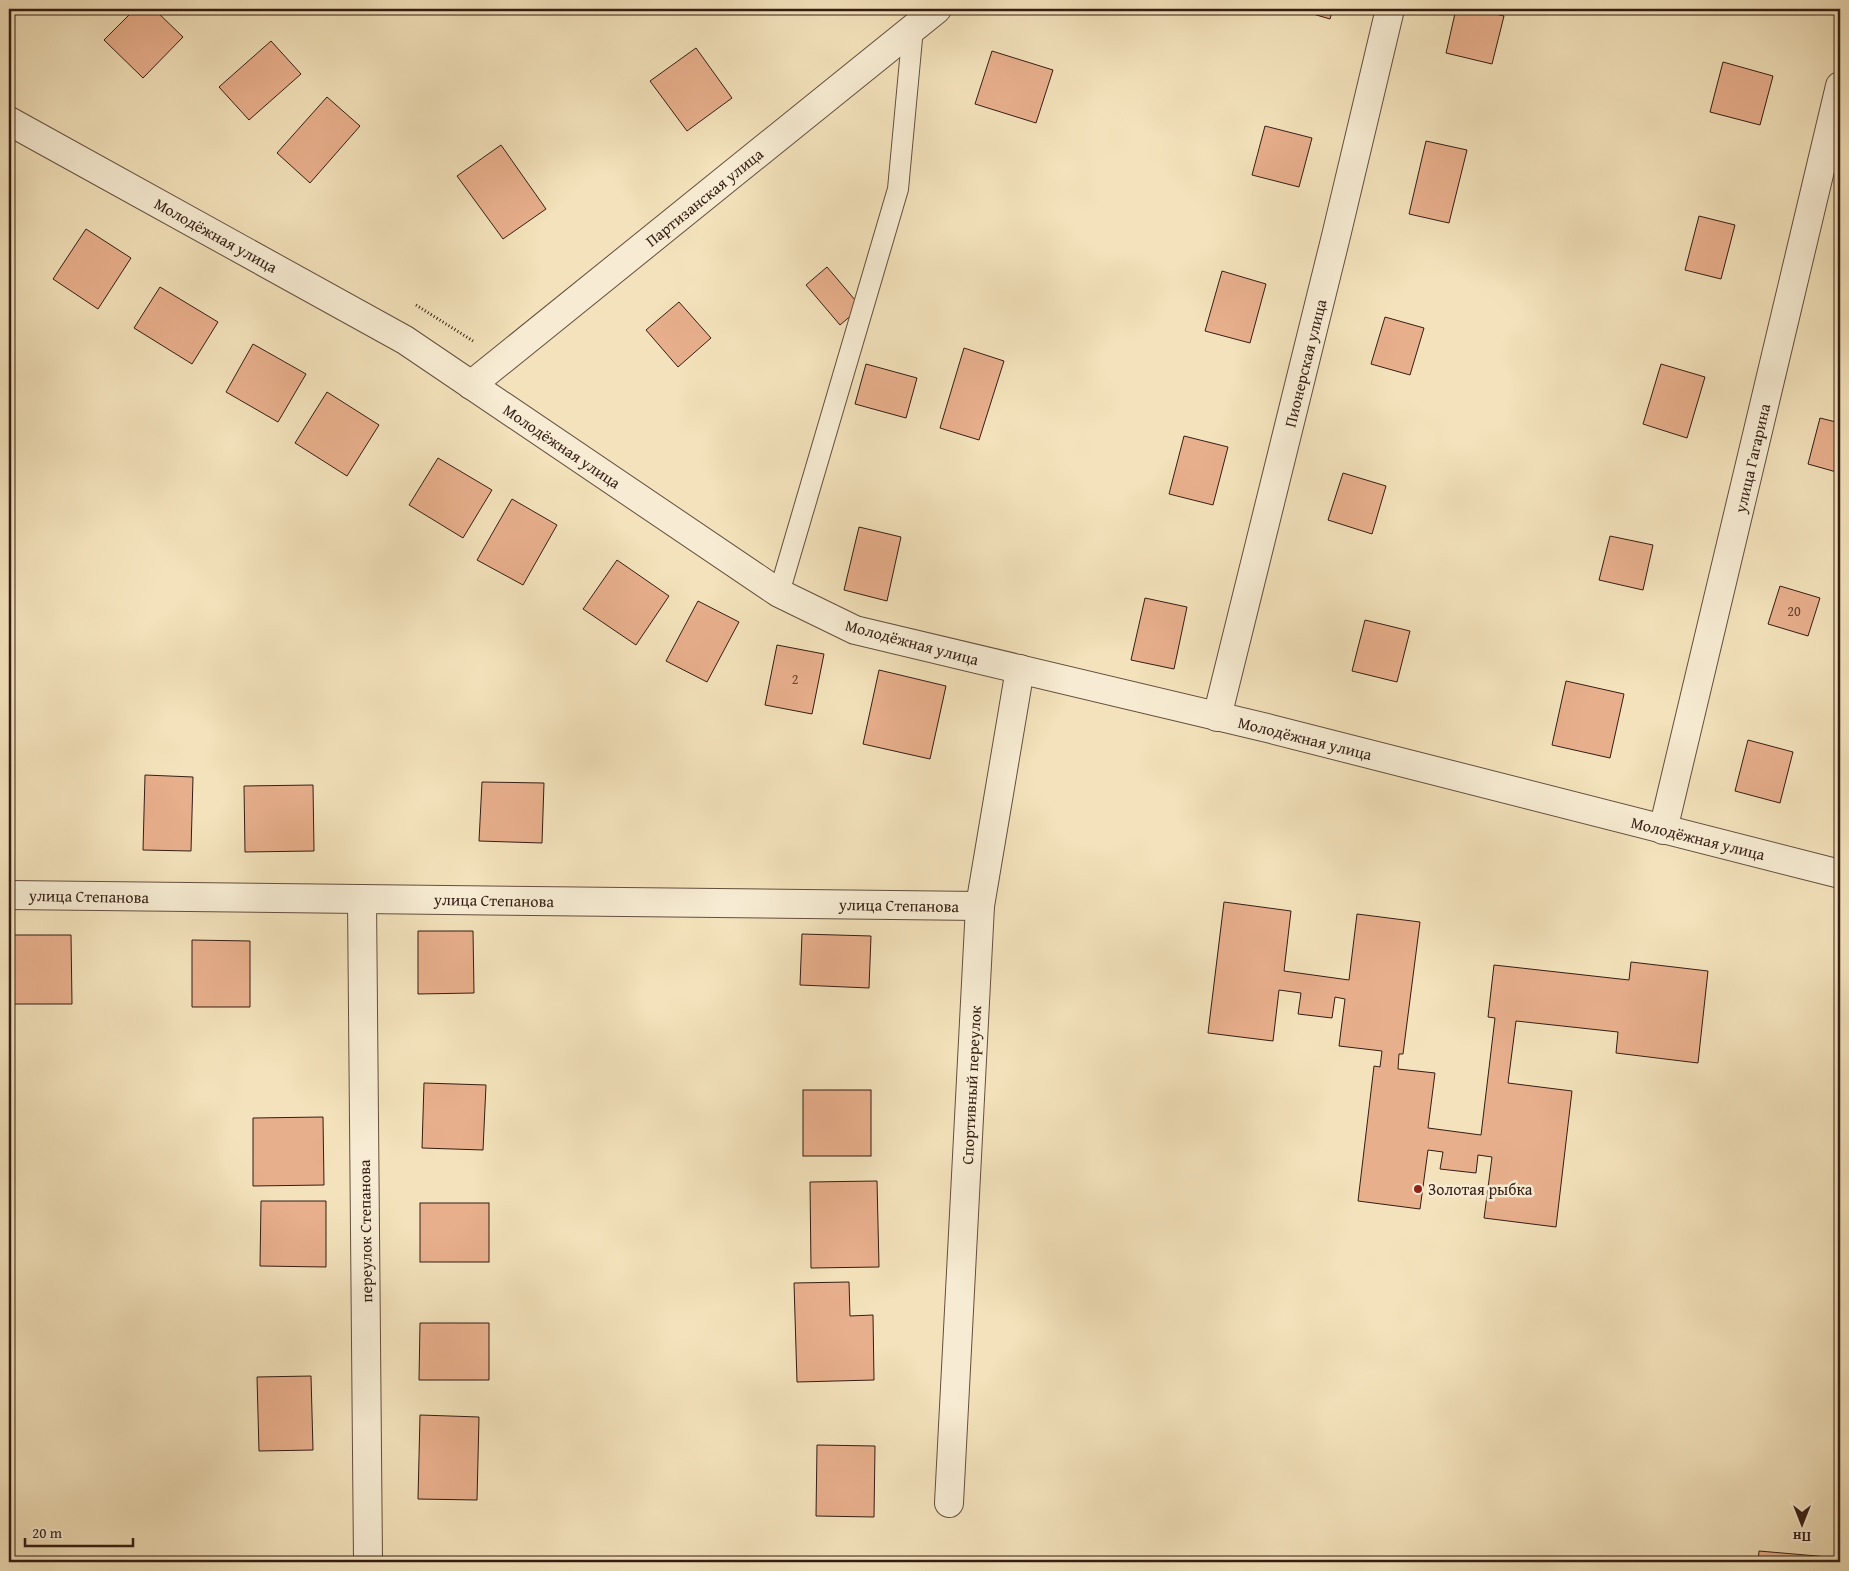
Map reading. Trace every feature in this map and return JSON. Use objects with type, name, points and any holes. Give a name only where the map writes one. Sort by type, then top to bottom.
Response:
[{"type":"street","name":"Партизанская улица","points":[[472,385],[937,9]]},
{"type":"street","name":"Пионерская улица","points":[[1217,716],[1336,236],[1390,9]]},
{"type":"street","name":"улица Гагарина","points":[[1663,830],[1840,86]]},
{"type":"street","name":"Молодёжная улица","points":[[9,120],[405,340],[779,593],[855,630],[1217,716],[1840,874]]},
{"type":"street","name":"Спортивный переулок","points":[[949,1503],[980,906],[1020,669]]},
{"type":"street","name":"улица Степанова","points":[[9,895],[980,906]]},
{"type":"street","name":"переулок Степанова","points":[[362,899],[368,1562]]},
{"type":"lane","points":[[779,593],[898,189],[912,28]]},
{"type":"path","points":[[416,304],[503,360]]},
{"type":"building","points":[[135,9],[154,9],[183,37],[143,78],[104,40]]},
{"type":"building","points":[[1296,9],[1333,9],[1330,19]]},
{"type":"building","points":[[1456,9],[1474,9],[1504,16],[1492,64],[1446,53]]},
{"type":"building","points":[[271,41],[301,74],[249,120],[219,87]]},
{"type":"building","points":[[696,48],[732,98],[687,131],[650,81]]},
{"type":"building","points":[[992,51],[1053,70],[1036,123],[975,104]]},
{"type":"building","points":[[1723,62],[1773,76],[1760,125],[1710,112]]},
{"type":"building","points":[[327,97],[360,126],[310,183],[277,153]]},
{"type":"building","points":[[1265,126],[1312,138],[1299,187],[1252,175]]},
{"type":"building","points":[[1426,141],[1467,150],[1449,223],[1409,214]]},
{"type":"building","points":[[501,145],[546,209],[503,239],[457,176]]},
{"type":"building","points":[[1699,216],[1735,225],[1721,279],[1685,270]]},
{"type":"building","points":[[86,229],[131,258],[98,309],[53,279]]},
{"type":"building","points":[[827,267],[861,307],[840,325],[806,285]]},
{"type":"building","points":[[1222,271],[1266,284],[1250,343],[1205,331]]},
{"type":"building","points":[[160,287],[218,322],[192,364],[134,328]]},
{"type":"building","points":[[679,302],[711,338],[678,367],[646,330]]},
{"type":"building","points":[[1385,317],[1424,328],[1410,375],[1371,364]]},
{"type":"building","points":[[253,344],[306,374],[278,422],[226,392]]},
{"type":"building","points":[[964,348],[1004,361],[979,440],[940,428]]},
{"type":"building","points":[[866,364],[917,378],[906,418],[855,404]]},
{"type":"building","points":[[1661,364],[1705,377],[1687,438],[1643,424]]},
{"type":"building","points":[[327,392],[379,425],[347,476],[295,443]]},
{"type":"building","points":[[1820,418],[1840,423],[1840,473],[1808,464]]},
{"type":"building","points":[[1184,436],[1228,447],[1213,505],[1169,494]]},
{"type":"building","points":[[438,458],[492,490],[463,538],[409,505]]},
{"type":"building","points":[[1343,473],[1386,486],[1372,534],[1328,520]]},
{"type":"building","points":[[512,499],[557,525],[523,585],[477,560]]},
{"type":"building","points":[[859,527],[901,537],[887,601],[844,590]]},
{"type":"building","points":[[1610,536],[1653,545],[1643,590],[1599,580]]},
{"type":"building","points":[[617,560],[669,596],[636,645],[583,609]]},
{"type":"building","points":[[1780,586],[1820,598],[1808,636],[1768,624]]},
{"type":"building","points":[[1145,598],[1187,607],[1174,669],[1131,660]]},
{"type":"building","points":[[698,601],[739,622],[707,682],[666,661]]},
{"type":"building","points":[[1365,620],[1410,631],[1397,682],[1352,671]]},
{"type":"building","points":[[777,645],[824,654],[812,714],[765,705]]},
{"type":"building","points":[[879,670],[946,686],[930,759],[863,744]]},
{"type":"building","points":[[1566,681],[1624,694],[1610,758],[1552,745]]},
{"type":"building","points":[[1748,740],[1793,752],[1780,803],[1735,791]]},
{"type":"building","points":[[145,775],[193,777],[191,851],[143,850]]},
{"type":"building","points":[[482,782],[544,783],[542,843],[479,841]]},
{"type":"building","points":[[313,785],[314,851],[245,852],[244,786]]},
{"type":"building","points":[[1224,902],[1291,911],[1284,971],[1349,980],[1357,914],[1420,922],[1403,1054],[1399,1054],[1398,1069],[1435,1073],[1428,1128],[1481,1135],[1495,1018],[1488,1017],[1494,965],[1629,980],[1631,962],[1708,971],[1698,1063],[1616,1053],[1618,1032],[1516,1021],[1508,1083],[1572,1091],[1556,1227],[1484,1218],[1492,1157],[1478,1155],[1476,1173],[1440,1169],[1443,1152],[1428,1150],[1420,1209],[1358,1201],[1374,1066],[1380,1067],[1382,1051],[1339,1046],[1345,999],[1335,997],[1332,1018],[1298,1014],[1301,993],[1279,990],[1273,1041],[1208,1033]]},
{"type":"building","points":[[418,931],[473,931],[474,993],[418,994]]},
{"type":"building","points":[[802,934],[871,936],[869,988],[800,985]]},
{"type":"building","points":[[9,935],[71,935],[72,1004],[9,1004]]},
{"type":"building","points":[[192,940],[250,941],[250,1007],[192,1007]]},
{"type":"building","points":[[424,1083],[486,1085],[483,1150],[422,1148]]},
{"type":"building","points":[[803,1090],[871,1090],[871,1156],[803,1156]]},
{"type":"building","points":[[323,1117],[324,1185],[253,1186],[253,1118]]},
{"type":"building","points":[[877,1181],[879,1267],[811,1268],[810,1182]]},
{"type":"building","points":[[261,1201],[326,1201],[326,1267],[260,1266]]},
{"type":"building","points":[[420,1203],[489,1203],[489,1262],[420,1262]]},
{"type":"building","points":[[849,1282],[850,1316],[873,1315],[874,1380],[797,1382],[794,1283]]},
{"type":"building","points":[[420,1323],[489,1323],[489,1380],[419,1380]]},
{"type":"building","points":[[311,1376],[313,1450],[259,1451],[257,1377]]},
{"type":"building","points":[[9,1387],[13,1387],[11,1442],[9,1442]]},
{"type":"building","points":[[420,1415],[479,1417],[477,1500],[418,1499]]},
{"type":"building","points":[[817,1445],[875,1446],[874,1517],[816,1516]]},
{"type":"building","points":[[9,1523],[12,1523],[12,1562],[9,1562]]},
{"type":"building","points":[[1759,1551],[1840,1558],[1840,1562],[1758,1562]]},
{"type":"place","name":"Золотая рыбка","points":[[1418,1189]]}]
